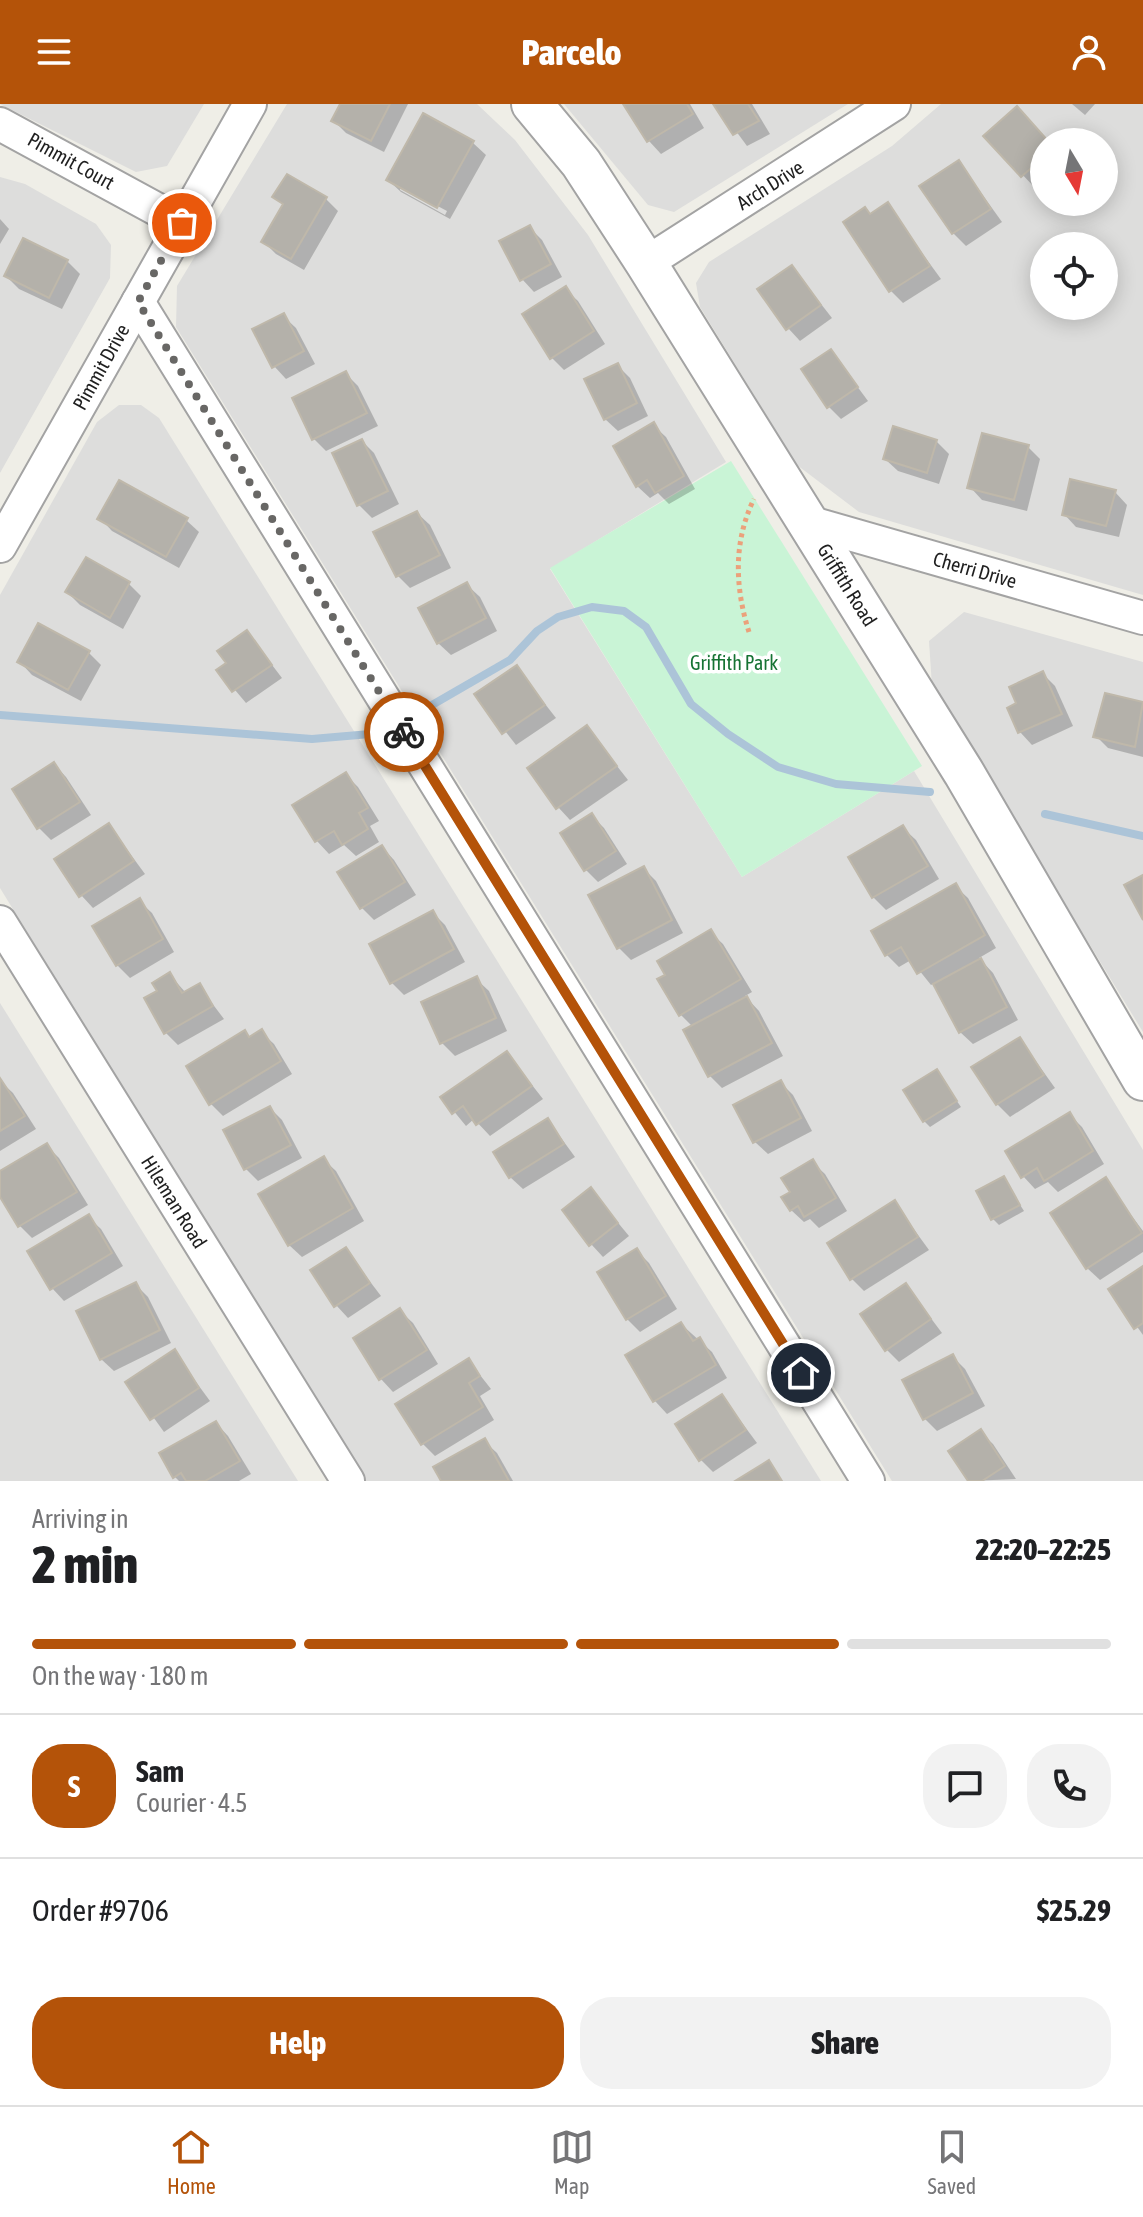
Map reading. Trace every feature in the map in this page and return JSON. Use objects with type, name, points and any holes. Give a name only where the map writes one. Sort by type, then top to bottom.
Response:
[{"type":"street","name":"Pimmit Drive","points":[[0,546],[250,104]]},
{"type":"street","name":"Griffith Road","points":[[532,104],[581,163],[782,480],[964,773],[1143,1080]]},
{"type":"street","name":"Arch Drive","points":[[646,263],[894,104]]},
{"type":"street","name":"Pimmit Court","points":[[0,124],[182,223]]},
{"type":"street","points":[[138,302],[868,1481]]},
{"type":"street","name":"Cherri Drive","points":[[808,522],[1143,618]]},
{"type":"street","name":"Hileman Road","points":[[0,922],[348,1481]]},
{"type":"path","points":[[749,632],[741,608],[738,579],[745,521],[754,500],[782,480]]},
{"type":"shaded area","points":[[0,104],[204,104],[167,166],[136,172]]},
{"type":"shaded area","points":[[287,104],[477,104],[515,140],[588,235],[726,462],[550,569],[742,877],[914,771],[1143,1150],[1143,1481],[892,1481],[176,327],[177,286]]},
{"type":"shaded area","points":[[564,104],[848,104],[674,212],[648,205]]},
{"type":"shaded area","points":[[941,104],[1143,104],[1143,595],[859,512],[797,465],[700,307],[696,283],[709,262],[892,146]]},
{"type":"shaded area","points":[[0,177],[25,184],[96,224],[111,245],[110,278],[0,473]]},
{"type":"shaded area","points":[[119,405],[141,405],[159,418],[821,1481],[365,1481],[0,888],[0,595],[97,422]]},
{"type":"shaded area","points":[[964,612],[1143,662],[1143,1032],[932,686],[929,641]]},
{"type":"shaded area","points":[[0,1003],[298,1481],[0,1481]]},
{"type":"green space","name":"Griffith Park","points":[[731,461],[922,766],[742,877],[550,568]]},
{"type":"building","points":[[340,104],[390,104],[371,141],[331,121]]},
{"type":"building","points":[[623,104],[687,104],[693,114],[647,142]]},
{"type":"building","points":[[713,104],[748,104],[759,121],[733,135]]},
{"type":"building","points":[[1017,106],[1037,128],[1030,128],[1030,169],[1021,177],[983,136]]},
{"type":"building","points":[[423,113],[474,141],[437,208],[386,180]]},
{"type":"building","points":[[959,160],[991,209],[952,234],[919,186]]},
{"type":"building","points":[[287,174],[327,197],[291,259],[261,242],[283,204],[272,197]]},
{"type":"building","points":[[888,202],[930,266],[889,292],[843,222],[865,207],[870,214]]},
{"type":"building","points":[[530,225],[551,264],[520,281],[499,241]]},
{"type":"building","points":[[23,238],[68,260],[49,298],[4,276]]},
{"type":"building","points":[[792,265],[821,305],[786,330],[757,289]]},
{"type":"building","points":[[566,286],[594,331],[550,359],[522,314]]},
{"type":"building","points":[[284,313],[304,351],[272,368],[252,329]]},
{"type":"building","points":[[831,349],[858,387],[827,408],[801,369]]},
{"type":"building","points":[[618,363],[637,403],[604,420],[584,379]]},
{"type":"building","points":[[346,371],[367,413],[312,440],[292,398]]},
{"type":"building","points":[[654,422],[684,476],[655,493],[647,480],[636,487],[613,446]]},
{"type":"building","points":[[893,426],[937,440],[927,473],[883,459]]},
{"type":"building","points":[[982,433],[1029,445],[1014,500],[967,488]]},
{"type":"building","points":[[362,439],[388,491],[357,506],[332,453]]},
{"type":"building","points":[[1070,479],[1116,490],[1106,526],[1062,515]]},
{"type":"building","points":[[119,480],[188,518],[166,557],[97,519]]},
{"type":"building","points":[[417,511],[440,555],[396,577],[373,532]]},
{"type":"building","points":[[86,557],[130,582],[110,618],[65,592]]},
{"type":"building","points":[[467,582],[486,618],[437,644],[418,608]]},
{"type":"building","points":[[38,623],[90,651],[68,690],[17,662]]},
{"type":"building","points":[[247,630],[272,665],[232,692],[216,670],[226,663],[217,651]]},
{"type":"building","points":[[517,665],[545,705],[502,734],[474,694]]},
{"type":"building","points":[[1043,671],[1062,714],[1018,733],[1007,708],[1016,703],[1009,687]]},
{"type":"building","points":[[1105,693],[1143,702],[1135,747],[1093,737]]},
{"type":"building","points":[[587,725],[617,766],[556,809],[527,768]]},
{"type":"building","points":[[54,762],[80,802],[37,829],[12,789]]},
{"type":"building","points":[[346,772],[368,808],[359,813],[368,829],[342,845],[334,831],[315,842],[292,805]]},
{"type":"building","points":[[592,813],[616,851],[584,871],[560,833]]},
{"type":"building","points":[[109,823],[134,861],[79,897],[54,859]]},
{"type":"building","points":[[903,825],[928,866],[872,898],[848,857]]},
{"type":"building","points":[[382,845],[405,882],[360,909],[337,872]]},
{"type":"building","points":[[644,866],[672,920],[617,949],[588,895]]},
{"type":"building","points":[[1143,875],[1143,920],[1124,885]]},
{"type":"building","points":[[956,883],[985,935],[917,974],[901,947],[885,956],[871,931]]},
{"type":"building","points":[[140,898],[163,939],[116,966],[92,926]]},
{"type":"building","points":[[433,910],[454,949],[390,984],[369,944]]},
{"type":"building","points":[[711,929],[741,979],[679,1016],[657,979],[665,975],[657,961]]},
{"type":"building","points":[[981,958],[1007,1007],[959,1033],[933,984]]},
{"type":"building","points":[[170,972],[182,993],[200,983],[213,1006],[164,1034],[144,998],[157,991],[152,983]]},
{"type":"building","points":[[477,976],[496,1018],[440,1044],[421,1002]]},
{"type":"building","points":[[747,996],[772,1043],[708,1077],[683,1030]]},
{"type":"building","points":[[262,1029],[281,1061],[209,1105],[186,1066],[245,1030],[249,1037]]},
{"type":"building","points":[[1020,1037],[1044,1075],[996,1105],[971,1067]]},
{"type":"building","points":[[507,1051],[532,1086],[476,1125],[463,1106],[452,1114],[440,1097]]},
{"type":"building","points":[[937,1069],[957,1101],[923,1122],[903,1090]]},
{"type":"building","points":[[0,1078],[25,1116],[0,1131]]},
{"type":"building","points":[[781,1080],[801,1118],[753,1143],[733,1105]]},
{"type":"building","points":[[270,1106],[291,1145],[244,1170],[223,1130]]},
{"type":"building","points":[[1070,1112],[1093,1151],[1044,1181],[1037,1168],[1021,1178],[1005,1151]]},
{"type":"building","points":[[548,1118],[564,1144],[509,1178],[493,1152]]},
{"type":"building","points":[[47,1143],[77,1192],[18,1227],[0,1197],[0,1171]]},
{"type":"building","points":[[324,1156],[353,1208],[288,1246],[258,1194]]},
{"type":"building","points":[[813,1159],[836,1198],[804,1217],[798,1206],[790,1211],[781,1197],[790,1192],[781,1178]]},
{"type":"building","points":[[1004,1176],[1020,1205],[991,1220],[976,1191]]},
{"type":"building","points":[[1106,1177],[1142,1233],[1086,1269],[1050,1213]]},
{"type":"building","points":[[591,1187],[618,1223],[589,1246],[562,1210]]},
{"type":"building","points":[[895,1200],[918,1237],[850,1280],[827,1243]]},
{"type":"building","points":[[89,1214],[112,1253],[50,1290],[27,1251]]},
{"type":"building","points":[[346,1247],[370,1283],[334,1307],[310,1270]]},
{"type":"building","points":[[637,1248],[666,1296],[626,1320],[597,1272]]},
{"type":"building","points":[[1143,1266],[1143,1323],[1134,1329],[1108,1289]]},
{"type":"building","points":[[136,1282],[160,1330],[100,1360],[76,1311]]},
{"type":"building","points":[[906,1283],[931,1319],[885,1351],[860,1314]]},
{"type":"building","points":[[400,1308],[427,1350],[379,1380],[353,1338]]},
{"type":"building","points":[[681,1322],[693,1341],[700,1337],[716,1365],[653,1402],[625,1355]]},
{"type":"building","points":[[175,1349],[199,1388],[150,1420],[125,1382]]},
{"type":"building","points":[[953,1354],[973,1393],[923,1420],[902,1380]]},
{"type":"building","points":[[469,1358],[480,1376],[469,1383],[483,1407],[421,1445],[395,1404]]},
{"type":"building","points":[[722,1394],[746,1430],[699,1461],[675,1424]]},
{"type":"building","points":[[216,1421],[240,1461],[205,1481],[186,1481],[181,1473],[173,1478],[159,1453]]},
{"type":"building","points":[[981,1429],[1005,1466],[982,1481],[968,1481],[948,1451]]},
{"type":"building","points":[[485,1438],[509,1481],[441,1481],[433,1467]]},
{"type":"building","points":[[769,1460],[782,1481],[735,1481]]},
{"type":"waterway","points":[[432,705],[510,660],[537,631],[558,617],[592,607],[624,611],[646,627],[691,704],[728,734],[778,767],[836,784],[930,792]]},
{"type":"waterway","points":[[0,715],[312,739],[370,734]]},
{"type":"waterway","points":[[1045,814],[1143,836]]},
{"type":"way so far","points":[[182,223],[138,302],[404,732]]},
{"type":"route","points":[[404,732],[801,1373]]}]
